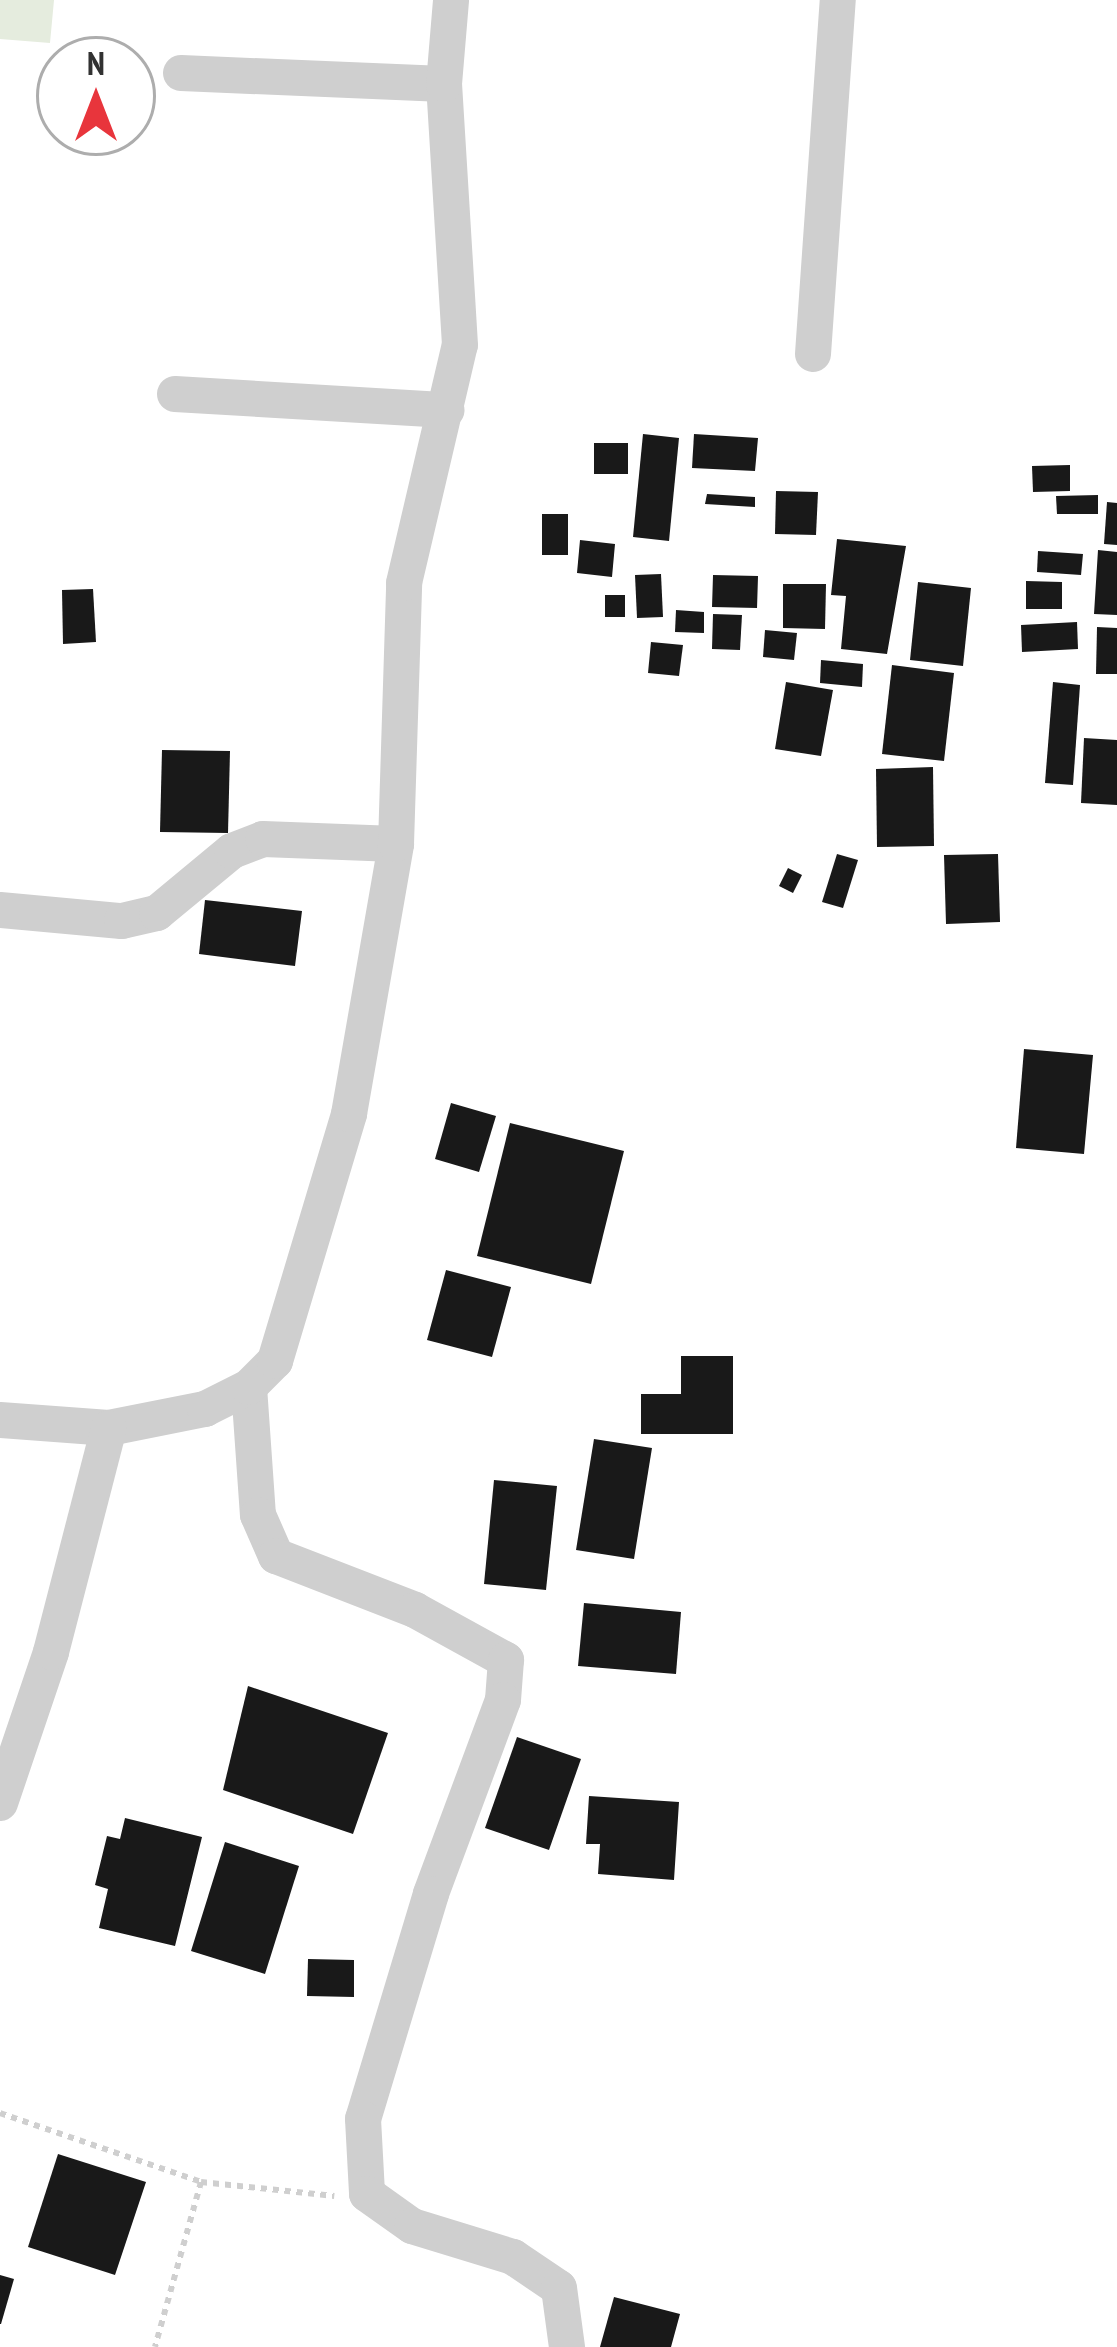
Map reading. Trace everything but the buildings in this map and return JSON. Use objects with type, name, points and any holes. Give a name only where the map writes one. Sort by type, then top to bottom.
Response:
[{"type":"street","points":[[0,1420],[109,1428],[205,1408],[249,1387],[274,1360],[349,1114],[396,844],[404,583],[460,345],[444,84],[451,0]]},
{"type":"street","points":[[813,354],[838,0]]},
{"type":"street","points":[[182,73],[444,84]]},
{"type":"street","points":[[175,394],[447,410]]},
{"type":"street","points":[[0,910],[122,921],[157,913],[232,851],[263,839],[396,844]]},
{"type":"street","points":[[249,1387],[258,1515],[276,1556],[415,1610],[506,1660],[503,1700],[431,1894],[364,2119],[367,2194],[412,2226],[513,2257],[559,2288],[567,2347]]},
{"type":"street","points":[[0,1803],[50,1652],[109,1428]]},
{"type":"path","points":[[0,2114],[201,2182],[310,2198],[367,2194]]},
{"type":"path","points":[[155,2347],[201,2182]]},
{"type":"shaded area","points":[[0,0],[54,0],[51,36],[36,36],[36,42],[0,39]]}]
